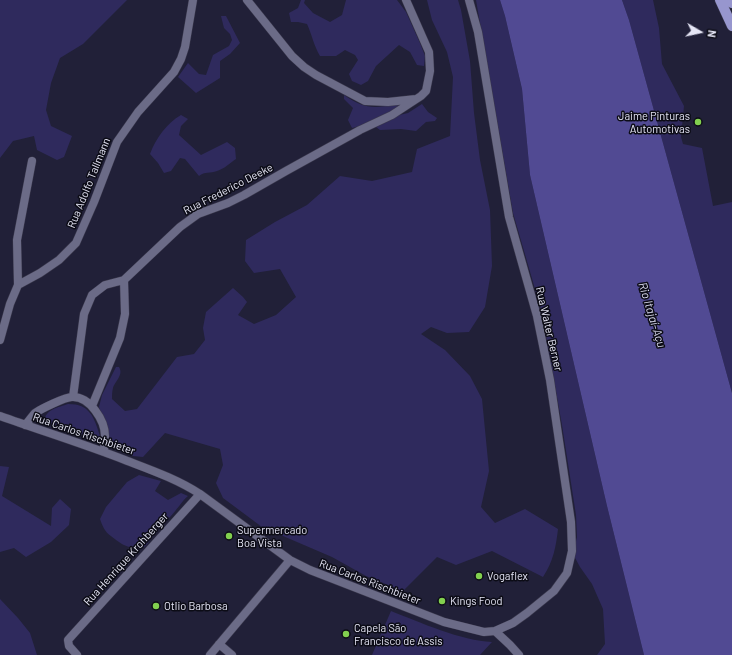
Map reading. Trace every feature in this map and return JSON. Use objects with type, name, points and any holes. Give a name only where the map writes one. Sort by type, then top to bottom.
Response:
[{"type":"main road","points":[[720,0],[732,26]]},
{"type":"street","name":"Rua Adolfo Tallmann","points":[[18,285],[40,273],[59,260],[76,243],[117,142],[138,112],[174,72],[181,59],[185,47],[193,0]]},
{"type":"street","points":[[247,0],[292,56],[316,75],[364,100],[388,102],[417,99]]},
{"type":"street","name":"Rua Frederico Deeke","points":[[124,280],[180,227],[198,214],[228,203],[244,195],[360,130],[392,115],[417,99],[426,91],[430,72],[429,52],[406,0]]},
{"type":"street","name":"Rua Walter Berner","points":[[469,0],[478,32],[509,217],[537,316],[550,380],[571,522],[572,551],[567,573],[554,591],[528,613],[513,623],[495,631]]},
{"type":"street","points":[[0,340],[10,304],[18,285],[17,240],[32,161]]},
{"type":"street","points":[[72,397],[81,328],[86,307],[92,295],[105,285],[124,280],[125,314],[120,338],[92,406]]},
{"type":"street","points":[[26,425],[35,413],[56,403],[72,397],[83,400],[92,406],[101,422],[105,435],[104,452]]},
{"type":"street","name":"Rua Carlos Rischbieter","points":[[0,416],[161,473],[190,487],[290,560],[330,579],[444,622],[484,632],[495,631]]},
{"type":"street","name":"Rua Henrique Krohberger","points":[[77,655],[69,646],[68,640],[200,494]]},
{"type":"street","points":[[210,655],[290,560]]},
{"type":"street","points":[[495,631],[519,655]]},
{"type":"street","points":[[219,644],[232,655]]},
{"type":"shaded area","points":[[0,0],[127,0],[83,44],[60,58],[51,83],[46,110],[51,126],[72,136],[64,157],[57,160],[37,150],[34,136],[13,141],[0,158]]},
{"type":"shaded area","points":[[301,0],[305,0],[304,3],[313,13],[330,22],[342,15],[346,0],[397,0],[406,12],[420,43],[425,56],[424,66],[417,65],[410,52],[399,45],[376,66],[368,81],[361,85],[352,81],[349,74],[358,60],[355,55],[345,50],[336,56],[320,56],[307,24],[291,22],[289,13],[298,8]]},
{"type":"shaded area","points":[[427,0],[458,0],[461,10],[470,61],[474,113],[480,160],[490,210],[492,266],[485,307],[469,332],[447,333],[431,327],[421,334],[445,350],[470,376],[482,399],[489,471],[481,507],[495,523],[525,509],[558,529],[554,554],[543,577],[492,551],[456,565],[437,557],[403,591],[366,576],[332,557],[262,527],[223,498],[216,483],[223,465],[220,449],[165,433],[143,457],[133,456],[112,446],[99,407],[102,395],[116,367],[119,367],[119,378],[113,388],[112,399],[125,411],[137,409],[177,357],[194,354],[205,340],[203,328],[206,312],[233,288],[247,302],[238,315],[254,324],[276,315],[296,297],[280,269],[254,273],[245,261],[246,240],[307,205],[340,176],[372,181],[412,172],[417,149],[450,136],[453,77],[447,52],[432,20]]},
{"type":"shaded area","points":[[476,0],[500,0],[505,16],[522,89],[530,175],[607,506],[644,655],[597,655],[605,644],[603,609],[592,584],[573,554],[577,537],[576,515],[562,425],[542,313],[513,213]]},
{"type":"shaded area","points":[[622,0],[653,0],[659,28],[662,64],[684,106],[681,137],[683,144],[702,148],[713,206],[732,202],[732,393],[629,20]]},
{"type":"shaded area","points":[[221,16],[226,16],[240,43],[230,54],[220,61],[220,78],[196,93],[178,77],[188,63],[199,74],[206,75],[213,55],[229,46],[232,40],[230,34],[224,28]]},
{"type":"shaded area","points":[[344,95],[363,105],[382,107],[397,103],[399,105],[384,116],[352,128],[348,120],[353,108],[344,99]]},
{"type":"shaded area","points":[[422,104],[428,112],[437,118],[435,121],[426,122],[416,131],[401,129],[380,130],[376,127],[395,116],[408,113]]},
{"type":"shaded area","points":[[181,115],[188,119],[181,126],[179,135],[201,155],[227,142],[235,148],[236,159],[220,170],[199,176],[185,159],[180,158],[171,171],[164,173],[150,154],[155,142],[162,132],[171,122]]},
{"type":"shaded area","points":[[68,404],[81,406],[90,413],[96,423],[100,436],[98,440],[45,421],[45,417],[49,412]]},
{"type":"shaded area","points":[[0,466],[9,467],[2,496],[51,526],[52,508],[60,499],[71,509],[69,525],[51,542],[26,557],[14,548],[0,552]]},
{"type":"shaded area","points":[[139,475],[161,481],[155,491],[168,500],[181,493],[188,496],[170,517],[154,530],[149,542],[142,548],[130,547],[119,542],[105,530],[100,519],[106,507],[127,482]]},
{"type":"shaded area","points":[[0,599],[30,633],[37,655],[0,655]]},
{"type":"shaded area","points":[[391,611],[454,635],[492,642],[480,655],[372,655]]},
{"type":"water","name":"Rio Itajaí-Açu","points":[[500,0],[622,0],[629,20],[732,393],[732,655],[644,655],[607,506],[530,175],[522,89]]},
{"type":"place","name":"Jaime Pinturas Automotivas","points":[[698,122]]},
{"type":"place","name":"Supermercado Boa Vista","points":[[229,536]]},
{"type":"place","name":"Vogaflex","points":[[479,576]]},
{"type":"place","name":"Kings Food","points":[[442,601]]},
{"type":"place","name":"Otlio Barbosa","points":[[156,606]]},
{"type":"place","name":"Capela São Francisco de Assis","points":[[346,634]]}]
